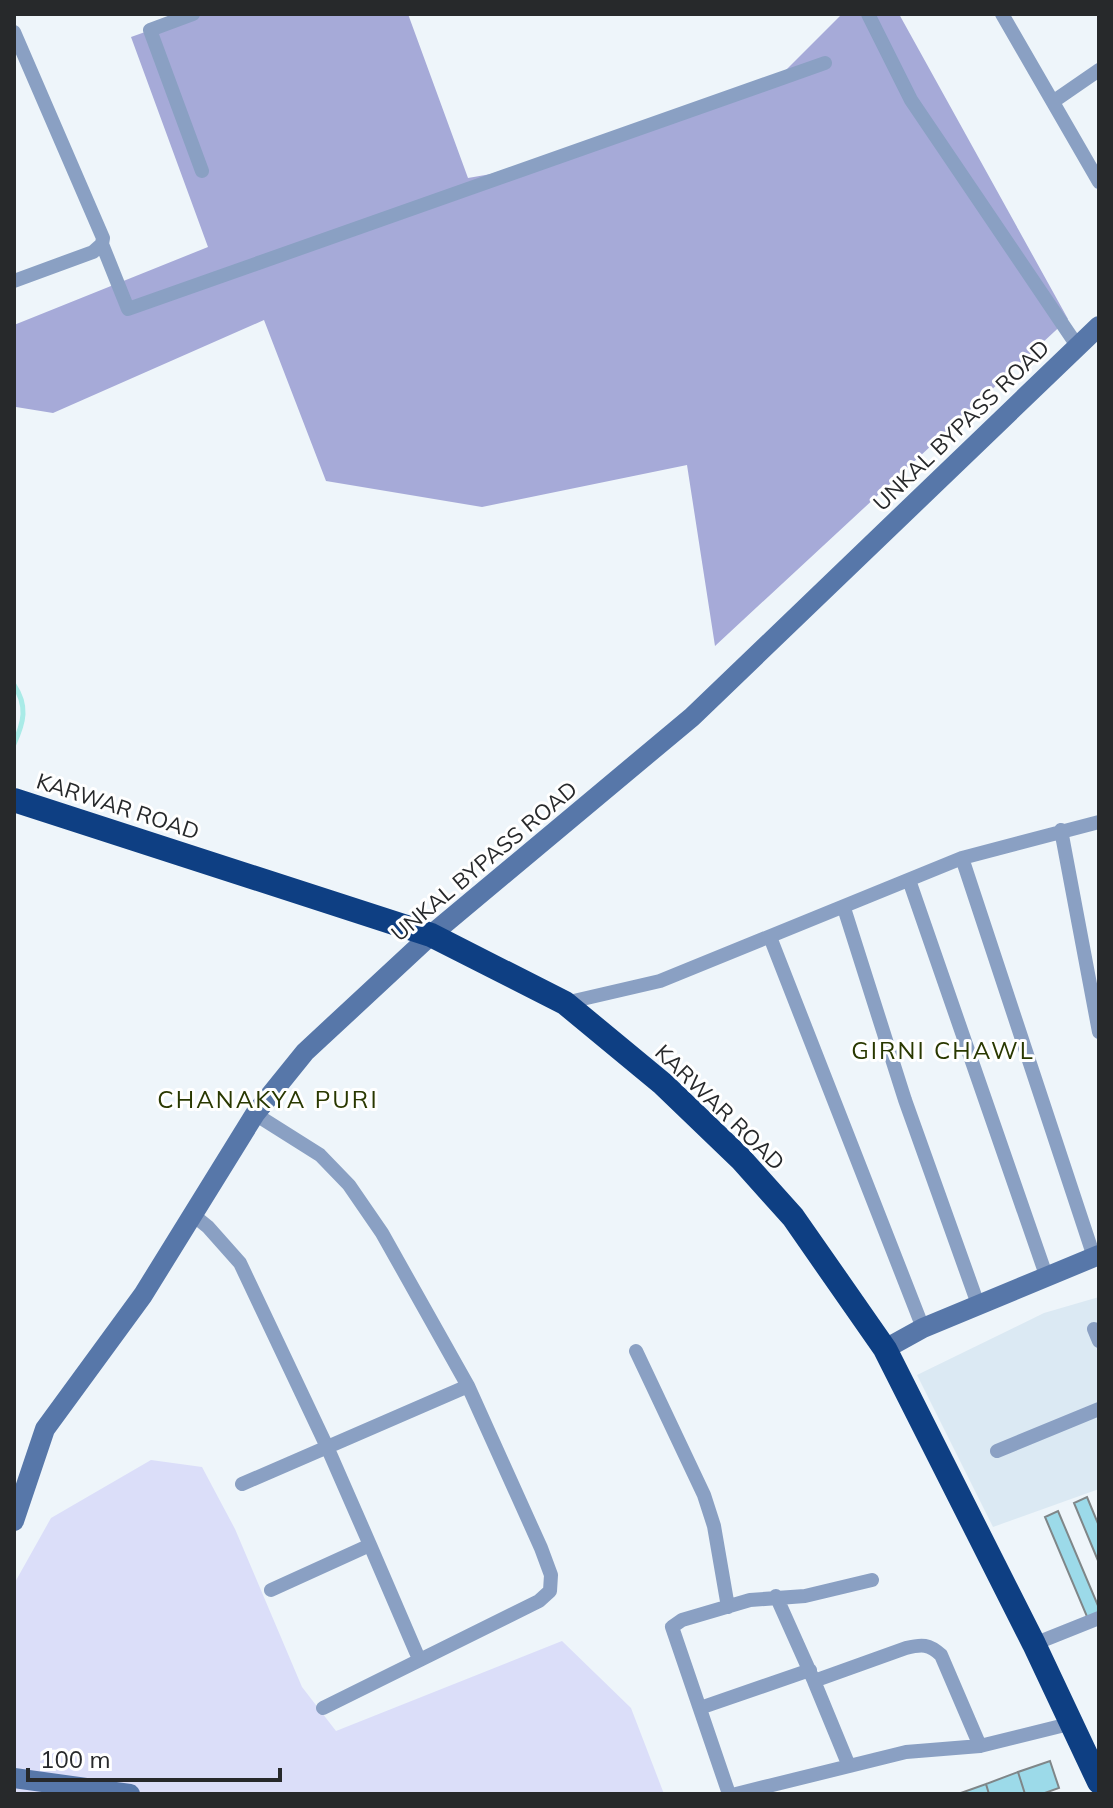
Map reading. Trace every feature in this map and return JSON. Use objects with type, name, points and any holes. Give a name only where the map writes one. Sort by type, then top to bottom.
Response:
[{"type":"highway","name":"KARWAR ROAD","points":[[14,800],[431,935],[565,1003],[663,1084],[741,1159],[793,1217],[885,1349],[1034,1644],[1099,1782]]},
{"type":"main road","name":"UNKAL BYPASS ROAD","points":[[14,1521],[45,1429],[143,1295],[255,1114],[305,1052],[431,935],[692,717],[1098,331]]},
{"type":"main road","points":[[885,1349],[923,1328],[1096,1256]]},
{"type":"main road","points":[[14,1778],[130,1794]]},
{"type":"street","points":[[193,14],[150,30],[202,171]]},
{"type":"street","points":[[868,14],[911,100],[1078,347]]},
{"type":"street","points":[[1002,14],[1099,182]]},
{"type":"street","points":[[14,32],[101,230],[102,244],[128,309],[825,63]]},
{"type":"street","points":[[1054,101],[1099,70]]},
{"type":"street","points":[[14,281],[93,252],[102,244]]},
{"type":"street","points":[[565,1003],[660,981],[962,858],[1099,822]]},
{"type":"street","points":[[1061,830],[1099,1032]]},
{"type":"street","points":[[962,858],[1096,1256]]},
{"type":"street","points":[[909,880],[1046,1275]]},
{"type":"street","points":[[844,908],[905,1100],[979,1307]]},
{"type":"street","points":[[770,937],[923,1328]]},
{"type":"street","points":[[255,1114],[320,1155],[349,1185],[382,1233],[468,1386],[551,1575],[550,1591],[539,1601],[323,1708]]},
{"type":"street","points":[[192,1214],[240,1263],[328,1449],[419,1659]]},
{"type":"street","points":[[636,1351],[704,1495],[714,1526],[728,1607]]},
{"type":"street","points":[[242,1484],[468,1386]]},
{"type":"street","points":[[997,1451],[1099,1409]]},
{"type":"street","points":[[271,1590],[370,1545]]},
{"type":"street","points":[[729,1794],[672,1627],[682,1620],[728,1607],[776,1596],[805,1596],[872,1580]]},
{"type":"street","points":[[776,1596],[849,1766]]},
{"type":"street","points":[[1034,1644],[1099,1618]]},
{"type":"street","points":[[700,1708],[921,1644],[932,1646],[941,1655],[980,1746]]},
{"type":"street","points":[[736,1794],[906,1752],[980,1746],[1073,1723]]},
{"type":"shaded area","points":[[196,14],[408,14],[468,178],[491,174],[773,83],[842,14],[899,14],[1068,319],[715,646],[687,465],[482,507],[326,481],[264,320],[53,413],[16,407],[14,325],[208,247],[131,37]]},
{"type":"shaded area","points":[[1099,1297],[1099,1489],[993,1527],[917,1375],[1044,1313]]},
{"type":"shaded area","points":[[151,1460],[202,1467],[235,1529],[302,1687],[336,1731],[562,1641],[631,1708],[664,1794],[14,1794],[14,1584],[51,1518]]},
{"type":"building","points":[[1087,1497],[1099,1526],[1099,1563],[1074,1503]]},
{"type":"building","points":[[1058,1511],[1099,1608],[1099,1614],[1088,1619],[1045,1517]]},
{"type":"building","points":[[1050,1761],[1059,1788],[1042,1794],[1025,1794],[1018,1772]]},
{"type":"building","points":[[1018,1772],[1025,1794],[989,1794],[986,1784]]},
{"type":"building","points":[[986,1784],[989,1794],[958,1794]]},
{"type":"waterway","points":[[14,685],[23,707],[14,744]]},
{"type":"district","name":"GIRNI CHAWL","points":[[943,1051]]},
{"type":"district","name":"CHANAKYA PURI","points":[[268,1100]]}]
